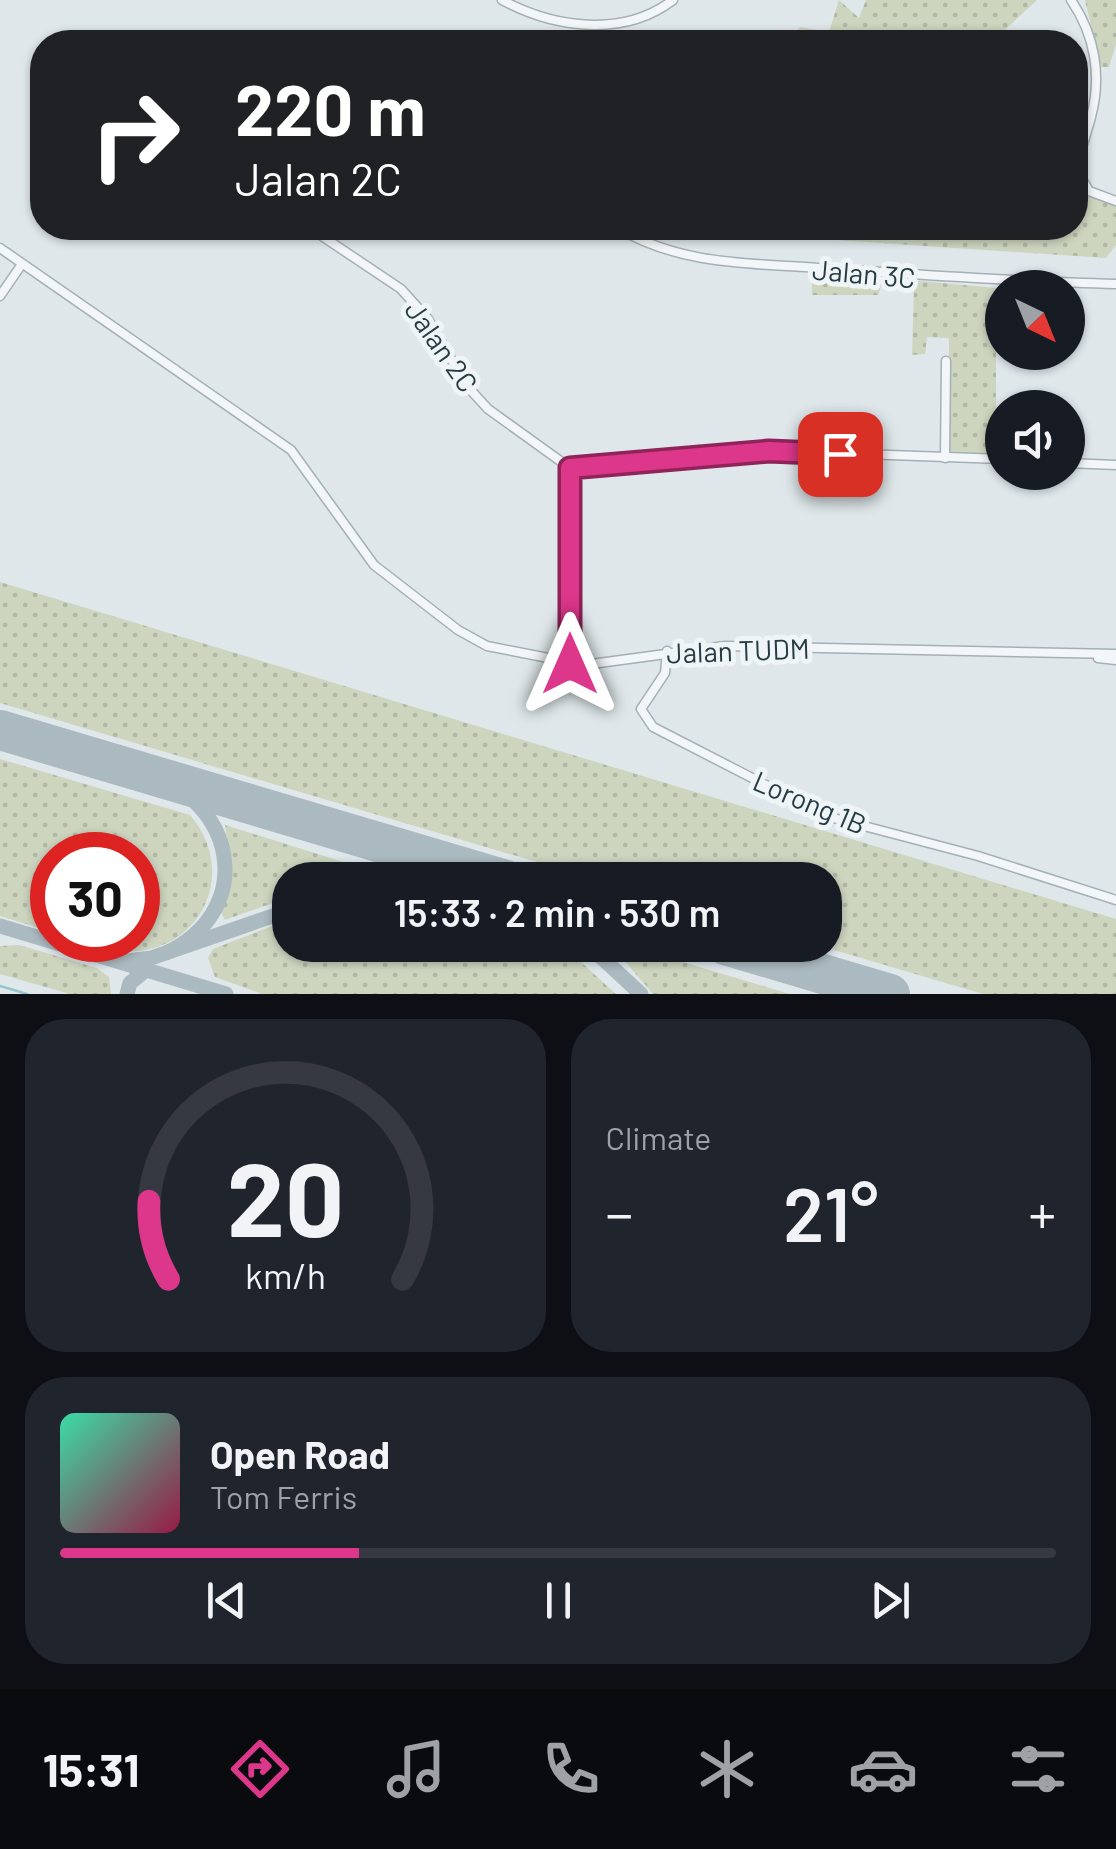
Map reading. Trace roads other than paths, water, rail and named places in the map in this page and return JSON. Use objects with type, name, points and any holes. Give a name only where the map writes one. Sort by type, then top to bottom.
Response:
[{"type":"street","points":[[502,0],[539,17],[590,26],[651,12],[673,0]]},
{"type":"street","points":[[1072,0],[1087,30]]},
{"type":"street","points":[[1088,31],[1096,62],[1088,127]]},
{"type":"street","points":[[1088,187],[1116,201]]},
{"type":"street","name":"Jalan 2C","points":[[328,240],[401,289],[428,319],[481,401],[570,468]]},
{"type":"street","name":"Jalan 3C","points":[[646,240],[676,253],[735,265],[995,282],[1116,284]]},
{"type":"street","name":"Jalan TUDM","points":[[0,248],[291,450],[365,555],[430,611],[487,646],[570,664],[667,651],[786,645],[1116,657]]},
{"type":"street","points":[[0,296],[22,264]]},
{"type":"street","points":[[945,458],[946,361]]},
{"type":"street","points":[[570,664],[570,468],[778,450],[985,459]]},
{"type":"street","points":[[1085,463],[1116,466]]},
{"type":"street","name":"Lorong 1B","points":[[667,651],[665,674],[641,713],[657,729],[826,816],[978,856],[1116,900]]},
{"type":"waterway","points":[[0,986],[27,994]]}]
